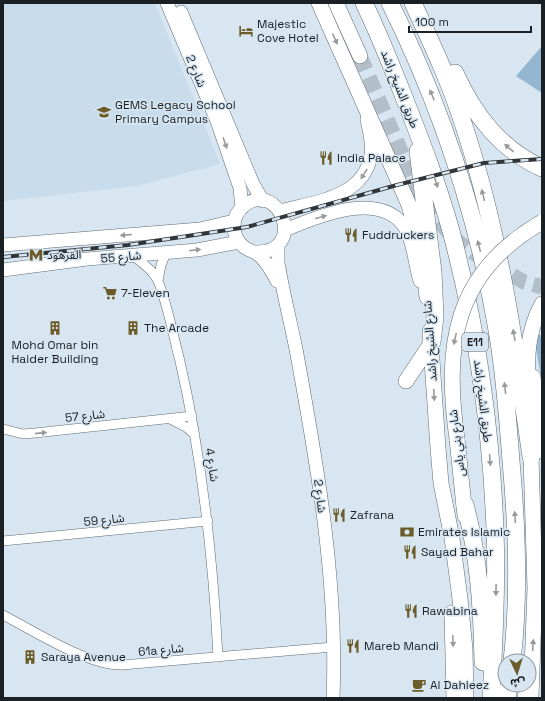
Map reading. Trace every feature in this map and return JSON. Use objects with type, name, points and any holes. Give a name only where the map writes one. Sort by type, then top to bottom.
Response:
[{"type":"highway","name":"طريق الشيخ راشد","points":[[364,3],[414,122],[438,188],[458,256],[476,348],[486,415],[494,503],[496,551],[491,698]]},
{"type":"highway","name":"طريق الشيخ راشد","points":[[390,3],[430,92],[455,157],[487,277],[504,376],[516,524],[517,578],[513,653]]},
{"type":"highway","points":[[417,6],[422,35],[451,112],[454,131],[455,157]]},
{"type":"highway","points":[[417,6],[485,125],[514,152],[542,168]]},
{"type":"highway","points":[[417,6],[449,83],[474,158],[505,289],[536,454]]},
{"type":"highway","points":[[414,122],[432,257],[435,317],[432,342]]},
{"type":"highway","points":[[464,506],[472,535],[478,575],[482,617],[483,676],[486,698]]},
{"type":"highway","points":[[514,640],[515,653]]},
{"type":"main road","name":"شارع الشيخ راشد","points":[[319,3],[403,189],[414,221],[422,254],[432,342],[437,441],[460,599],[465,649],[466,698]]},
{"type":"main road","points":[[336,3],[360,56]]},
{"type":"main road","name":"شارع بني ياس","points":[[474,698],[473,616],[464,506],[451,380],[452,352],[458,325],[467,298],[481,274],[499,252],[520,234],[542,222]]},
{"type":"main road","points":[[536,454],[533,444],[526,357],[532,330],[542,304]]},
{"type":"main road","points":[[531,653],[535,559],[536,454],[540,410],[531,359],[532,330]]},
{"type":"main road","points":[[406,381],[432,342]]},
{"type":"main road","points":[[448,518],[446,546],[453,623],[454,698]]},
{"type":"street","name":"شارع 2","points":[[167,3],[220,128],[240,188],[242,208]]},
{"type":"street","name":"شارع 2","points":[[177,3],[253,184],[263,201]]},
{"type":"street","points":[[280,211],[338,195],[351,189],[361,180],[368,168],[371,155],[371,141],[366,109]]},
{"type":"street","points":[[263,201],[276,206],[280,211],[284,217],[285,230],[278,244],[267,251],[255,252],[243,247],[239,242],[234,232],[234,220],[242,208],[250,202],[263,201]]},
{"type":"street","points":[[285,230],[304,222],[357,208],[381,209],[396,218],[406,230],[427,300]]},
{"type":"street","name":"شارع 55","points":[[3,245],[200,229],[234,220]]},
{"type":"street","points":[[136,256],[147,245],[149,233]]},
{"type":"street","name":"شارع 55","points":[[3,270],[197,250],[239,242]]},
{"type":"street","name":"شارع 2","points":[[278,244],[278,263],[298,362],[320,490],[329,572],[333,698]]},
{"type":"street","name":"شارع 2","points":[[255,252],[270,267],[284,296]]},
{"type":"street","name":"شارع 4","points":[[158,281],[161,265],[166,253]]},
{"type":"street","name":"شارع 4","points":[[136,256],[158,281],[174,338],[192,416],[208,521],[218,657]]},
{"type":"street","name":"شارع 57","points":[[3,429],[23,434],[192,416]]},
{"type":"street","points":[[170,419],[186,427],[195,435]]},
{"type":"street","name":"شارع 59","points":[[3,541],[208,521]]},
{"type":"street","name":"61a شارع","points":[[3,615],[89,659],[104,665],[122,665],[332,647]]},
{"type":"shaded area","name":"GEMS Legacy School Primary Campus","points":[[3,3],[155,3],[220,164],[136,186],[3,201]]},
{"type":"shaded area","points":[[542,46],[542,93],[516,76]]},
{"type":"shaded area","points":[[538,333],[542,337],[542,384],[536,348]]},
{"type":"tunnel","points":[[360,56],[422,200],[453,238],[475,254],[524,282],[542,287]]},
{"type":"railway","points":[[3,257],[128,245],[247,227],[397,185],[484,163],[542,159]]},
{"type":"place","name":"Majestic Cove Hotel","points":[[246,31]]},
{"type":"place","name":"GEMS Legacy School Primary Campus","points":[[104,112]]},
{"type":"place","name":"India Palace","points":[[326,158]]},
{"type":"place","name":"Fuddruckers","points":[[351,235]]},
{"type":"place","name":"القرهود","points":[[36,255]]},
{"type":"place","name":"7-Eleven","points":[[110,293]]},
{"type":"place","name":"Mohd Omar bin Haider Building","points":[[55,328]]},
{"type":"place","name":"The Arcade","points":[[133,328]]},
{"type":"place","name":"Zafrana","points":[[339,515]]},
{"type":"place","name":"Emirates Islamic","points":[[407,532]]},
{"type":"place","name":"Sayad Bahar","points":[[410,552]]},
{"type":"place","name":"Rawabina","points":[[411,611]]},
{"type":"place","name":"Mareb Mandi","points":[[353,646]]},
{"type":"place","name":"Saraya Avenue","points":[[30,657]]},
{"type":"place","name":"Al Dahleez","points":[[419,685]]}]
